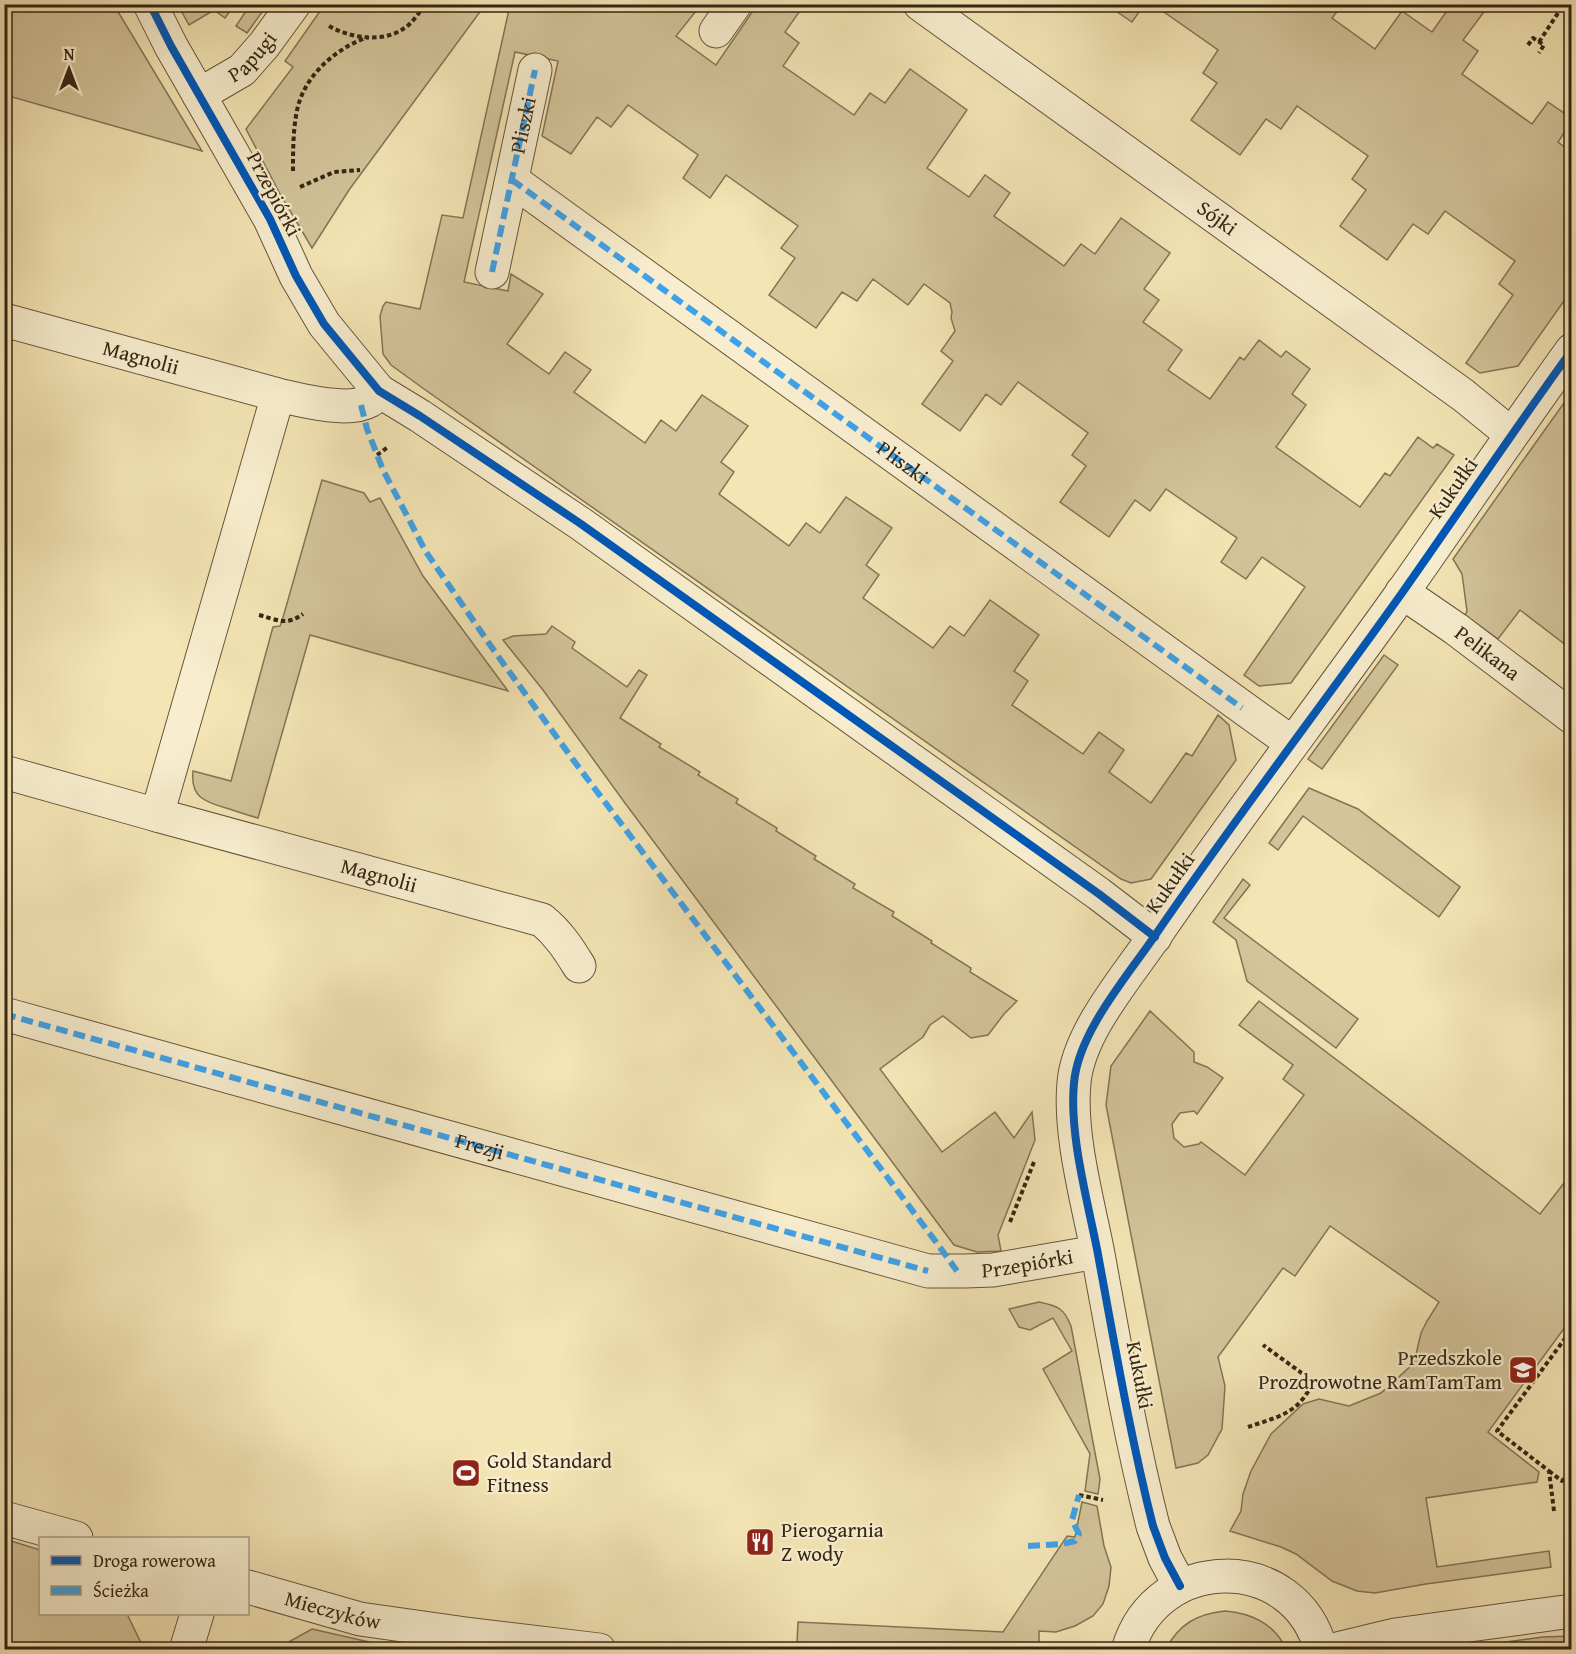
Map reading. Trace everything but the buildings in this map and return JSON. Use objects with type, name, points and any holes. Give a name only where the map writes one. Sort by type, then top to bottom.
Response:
[{"type":"street","name":"Przepiórki","points":[[150,4],[171,46],[270,219],[296,276],[324,324],[379,391],[581,524],[1155,936]]},
{"type":"street","name":"Papugi","points":[[199,95],[242,70],[294,4]]},
{"type":"street","name":"Sójki","points":[[920,4],[1463,395],[1512,434]]},
{"type":"street","name":"Pliszki","points":[[492,272],[535,70]]},
{"type":"street","name":"Pliszki","points":[[512,180],[1292,743]]},
{"type":"street","name":"Magnolii","points":[[4,320],[278,395],[319,404],[361,405],[379,391]]},
{"type":"street","name":"Kukułki","points":[[1180,1586],[1158,1541],[1150,1518],[1097,1251],[1078,1150],[1073,1108],[1077,1061],[1088,1035],[1190,885],[1402,592],[1572,350]]},
{"type":"street","points":[[157,815],[278,395]]},
{"type":"street","name":"Pelikana","points":[[1402,592],[1456,629],[1572,717]]},
{"type":"street","name":"Magnolii","points":[[4,772],[542,920],[554,929],[579,966]]},
{"type":"street","name":"Frezji","points":[[4,1014],[928,1271],[957,1271]]},
{"type":"street","name":"Przepiórki","points":[[957,1271],[1010,1268],[1097,1251]]},
{"type":"street","points":[[4,1518],[69,1537]]},
{"type":"street","points":[[1128,1650],[1132,1637],[1144,1616],[1160,1599],[1180,1586],[1203,1577],[1227,1576],[1251,1579],[1285,1595],[1299,1607],[1310,1622],[1321,1650]]},
{"type":"street","name":"Mieczyków","points":[[249,1587],[360,1619],[598,1650]]},
{"type":"street","points":[[1333,1650],[1395,1635],[1572,1611]]},
{"type":"street","points":[[186,1650],[197,1615]]},
{"type":"path","points":[[323,22],[345,33],[368,37],[388,36],[404,29],[425,4]]},
{"type":"path","points":[[1539,42],[1564,4]]},
{"type":"path","points":[[293,173],[295,126],[299,105],[306,87],[319,70],[337,53],[356,41],[368,37]]},
{"type":"path","points":[[1528,45],[1533,38],[1544,45],[1539,53]]},
{"type":"path","points":[[295,181],[296,189],[334,172],[360,170]]},
{"type":"path","points":[[1008,1227],[1037,1152]]},
{"type":"path","points":[[1572,1329],[1497,1431],[1562,1481],[1572,1470]]},
{"type":"path","points":[[1248,1427],[1290,1410],[1300,1403],[1314,1382],[1263,1346]]},
{"type":"path","points":[[1549,1471],[1554,1511]]},
{"type":"path","points":[[1079,1495],[1110,1502]]},
{"type":"shaded area","points":[[325,4],[485,5],[349,190],[312,248],[246,129],[293,67],[285,61]]},
{"type":"shaded area","points":[[4,5],[114,5],[202,151],[5,95]]},
{"type":"shaded area","points":[[178,5],[234,5],[225,18],[214,10],[189,25]]},
{"type":"shaded area","points":[[250,5],[267,5],[247,33],[236,26]]},
{"type":"shaded area","points":[[510,5],[699,5],[676,36],[716,65],[757,5],[804,5],[785,32],[799,43],[783,66],[854,115],[870,93],[885,103],[910,69],[967,110],[927,168],[969,197],[985,175],[1010,193],[994,216],[1064,266],[1081,244],[1095,254],[1121,218],[1170,253],[1144,289],[1159,300],[1143,322],[1182,350],[1168,370],[1210,399],[1240,357],[1244,360],[1259,340],[1281,357],[1286,351],[1310,369],[1292,394],[1306,405],[1276,447],[1360,507],[1385,473],[1390,476],[1418,437],[1433,448],[1437,444],[1454,455],[1291,683],[1259,686],[1244,675],[1305,587],[1262,557],[1246,579],[1221,562],[1237,538],[1166,489],[1150,511],[1135,500],[1109,537],[1060,502],[1086,466],[1072,455],[1088,433],[1018,382],[1001,405],[986,394],[960,431],[922,404],[953,361],[941,351],[955,331],[950,303],[924,284],[908,305],[873,279],[857,301],[842,292],[816,328],[769,295],[795,258],[781,248],[798,226],[726,175],[710,198],[683,178],[698,155],[628,105],[611,127],[597,117],[571,154],[542,136],[558,61],[515,52],[464,282],[508,291],[511,274],[543,294],[507,344],[549,374],[565,352],[591,370],[574,392],[645,443],[661,420],[676,431],[702,395],[748,426],[721,462],[734,472],[719,494],[789,546],[806,523],[820,533],[846,497],[892,528],[866,565],[879,575],[863,598],[933,648],[950,626],[964,636],[990,600],[1039,635],[1014,671],[1028,681],[1012,705],[1083,754],[1099,732],[1124,750],[1109,772],[1151,803],[1186,753],[1192,756],[1218,715],[1229,725],[1236,760],[1151,879],[1131,883],[1121,879],[391,365],[383,354],[380,316],[383,306],[386,302],[420,309],[442,215],[463,218]]},
{"type":"shaded area","points":[[1107,5],[1144,5],[1132,22]]},
{"type":"shaded area","points":[[1154,5],[1342,5],[1332,18],[1375,49],[1402,11],[1432,32],[1451,5],[1489,5],[1463,40],[1478,51],[1462,74],[1532,124],[1548,102],[1571,118],[1571,122],[1558,142],[1571,152],[1571,291],[1518,366],[1480,373],[1466,363],[1513,295],[1499,284],[1515,261],[1445,211],[1428,234],[1413,224],[1387,260],[1340,226],[1366,190],[1352,179],[1368,156],[1297,106],[1281,129],[1266,119],[1240,155],[1191,120],[1217,83],[1203,73],[1218,50]]},
{"type":"shaded area","points":[[1571,393],[1571,649],[1520,610],[1498,639],[1465,615],[1467,611],[1462,574],[1453,559]]},
{"type":"shaded area","points":[[322,480],[364,493],[370,502],[380,498],[423,576],[508,691],[310,635],[258,818],[200,797],[194,787],[193,771],[231,781],[273,627],[280,626],[282,621]]},
{"type":"shaded area","points":[[552,626],[575,642],[572,648],[627,687],[639,670],[647,675],[620,718],[661,744],[659,747],[700,772],[698,775],[738,799],[736,803],[777,828],[776,831],[816,856],[814,859],[855,884],[853,888],[894,912],[892,916],[971,968],[970,972],[1017,1001],[988,1035],[971,1038],[943,1016],[930,1025],[923,1037],[880,1069],[942,1152],[995,1112],[1014,1138],[1032,1112],[1035,1140],[998,1235],[1001,1251],[977,1252],[954,1245],[543,690],[503,640],[513,636],[546,634]]},
{"type":"shaded area","points":[[1384,655],[1398,665],[1322,769],[1308,759]]},
{"type":"shaded area","points":[[1309,788],[1358,809],[1460,887],[1439,917],[1303,816],[1278,850],[1269,843]]},
{"type":"shaded area","points":[[1243,879],[1250,885],[1224,918],[1358,1019],[1336,1048],[1247,981],[1236,940],[1213,922]]},
{"type":"shaded area","points":[[1259,1001],[1540,1214],[1571,1174],[1571,1319],[1488,1432],[1539,1472],[1537,1482],[1426,1498],[1437,1567],[1549,1551],[1551,1567],[1375,1593],[1357,1591],[1332,1581],[1296,1554],[1230,1531],[1241,1511],[1243,1494],[1251,1471],[1271,1434],[1303,1404],[1319,1399],[1349,1406],[1381,1393],[1414,1363],[1421,1333],[1439,1302],[1330,1226],[1295,1276],[1283,1268],[1218,1357],[1225,1386],[1222,1429],[1208,1455],[1198,1463],[1176,1468],[1106,1105],[1111,1066],[1150,1011],[1194,1052],[1194,1062],[1207,1067],[1223,1078],[1197,1114],[1194,1111],[1180,1113],[1172,1124],[1174,1138],[1184,1147],[1201,1142],[1245,1175],[1304,1095],[1283,1079],[1293,1065],[1239,1025]]},
{"type":"shaded area","points":[[1039,1302],[1060,1309],[1071,1326],[1100,1479],[1098,1494],[1085,1491],[1090,1454],[1043,1369],[1072,1351],[1053,1318],[1030,1330],[1019,1327],[1009,1309]]},
{"type":"shaded area","points":[[1082,1502],[1097,1506],[1104,1546],[1111,1567],[1109,1586],[1103,1604],[1093,1616],[1075,1626],[1056,1632],[1039,1631],[1039,1649],[932,1649],[797,1643],[798,1622],[1003,1632],[1067,1536],[1075,1537]]},
{"type":"shaded area","points":[[5,1539],[39,1550],[39,1615],[127,1615],[144,1649],[5,1649]]},
{"type":"shaded area","points":[[1215,1612],[1244,1614],[1261,1621],[1275,1633],[1286,1649],[1166,1649],[1177,1633],[1190,1622]]},
{"type":"shaded area","points":[[312,1629],[400,1649],[276,1649]]},
{"type":"shaded area","points":[[1571,1636],[1571,1649],[1455,1649],[1543,1637]]},
{"type":"marked path","points":[[492,272],[535,70]]},
{"type":"marked path","points":[[512,180],[1242,708]]},
{"type":"marked path","points":[[361,405],[367,429],[383,470],[426,552],[574,761],[957,1271]]},
{"type":"marked path","points":[[4,1014],[928,1271]]},
{"type":"marked path","points":[[1028,1546],[1075,1541],[1079,1534],[1072,1520],[1079,1495]]},
{"type":"cycle path","points":[[150,4],[171,46],[270,219],[296,276],[324,324],[379,391],[581,524],[1099,894],[1155,937]]},
{"type":"cycle path","points":[[1180,1586],[1165,1558],[1153,1526],[1123,1388],[1076,1144],[1073,1102],[1077,1064],[1084,1045],[1117,988],[1402,593],[1572,350]]},
{"type":"place","name":"Przedszkole Prozdrowotne RamTamTam","points":[[1523,1370]]},
{"type":"place","name":"Gold Standard Fitness","points":[[466,1473]]},
{"type":"place","name":"Pierogarnia Z wody","points":[[760,1542]]}]
